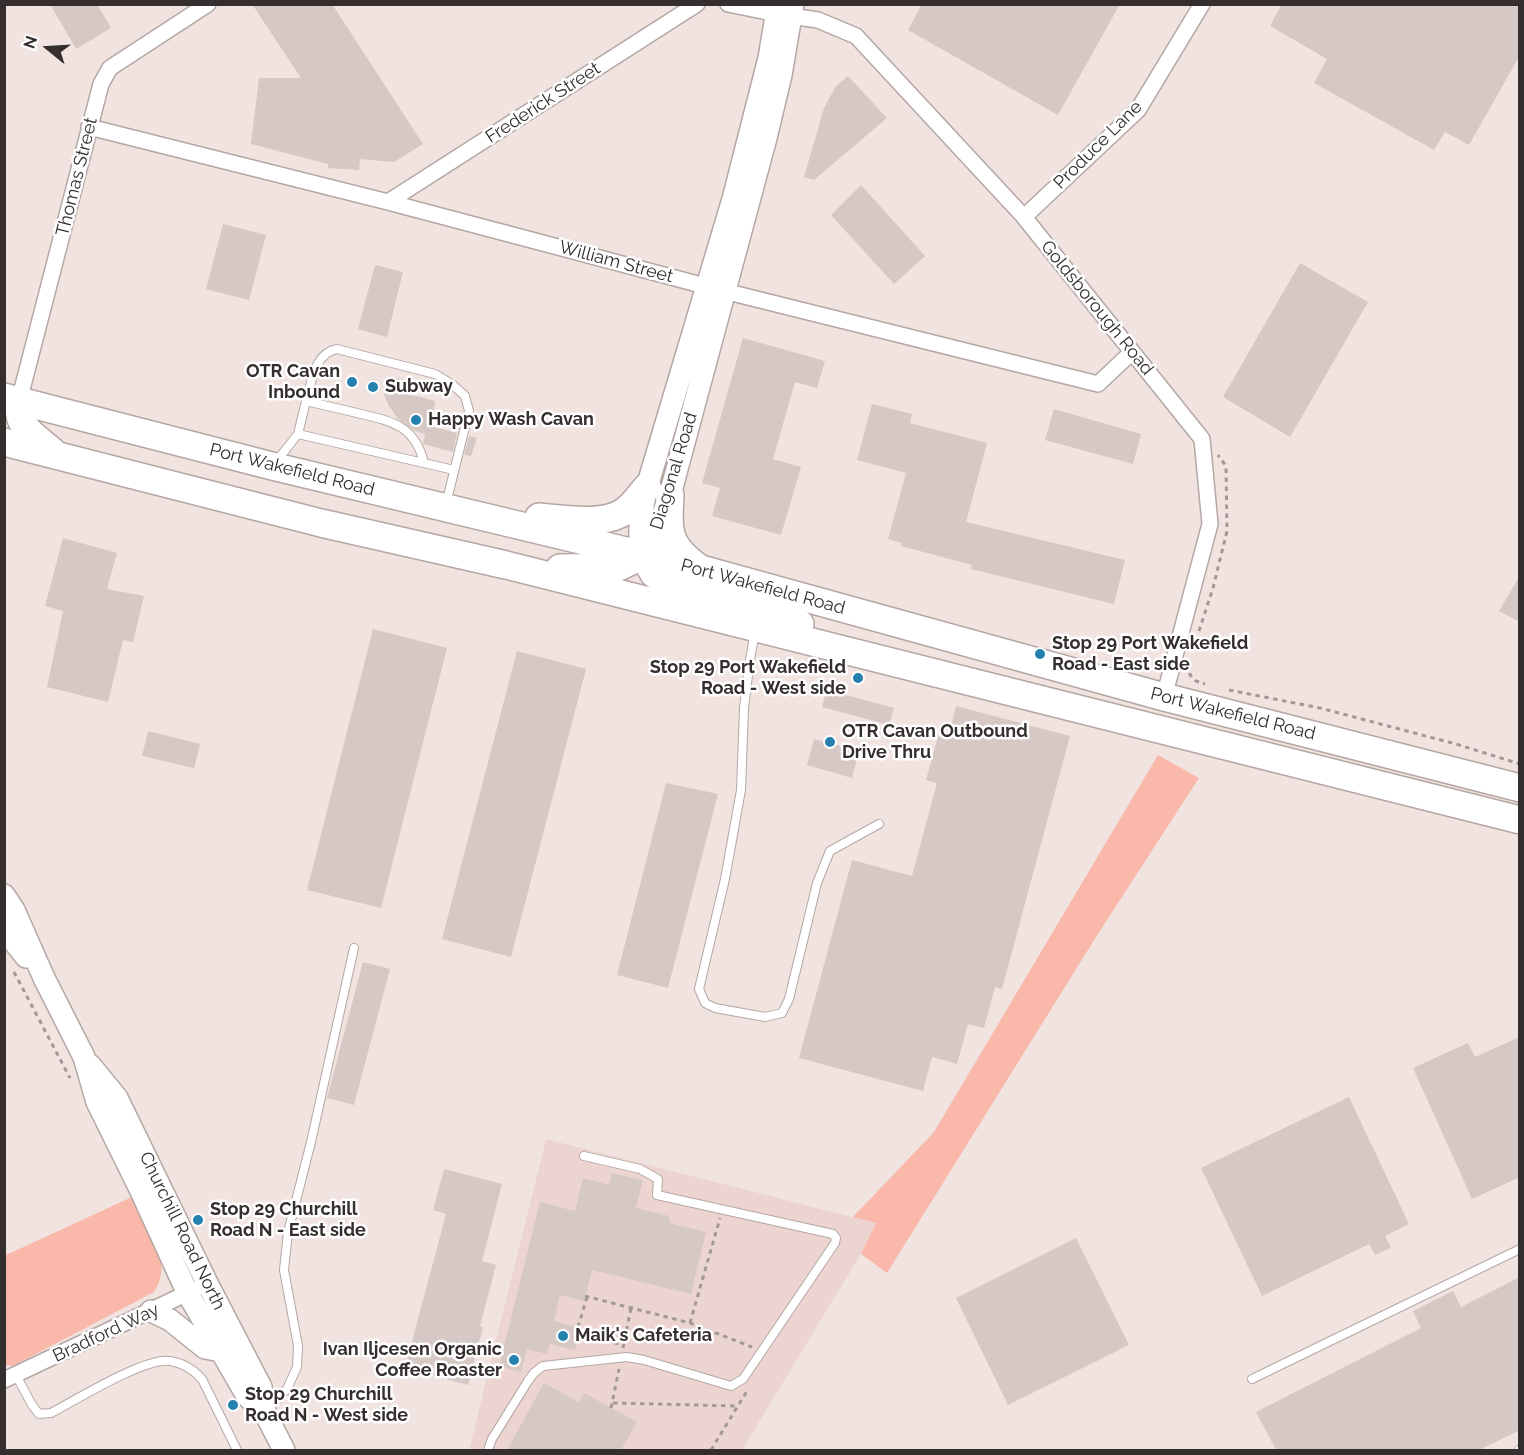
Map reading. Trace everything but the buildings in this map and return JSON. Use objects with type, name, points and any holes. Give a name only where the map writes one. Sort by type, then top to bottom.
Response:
[{"type":"highway","name":"Port Wakefield Road","points":[[12,399],[272,466],[701,569],[1164,697],[1520,788]]},
{"type":"highway","points":[[12,399],[25,427],[59,456]]},
{"type":"highway","name":"Port Wakefield Road","points":[[4,442],[321,523],[506,565],[1520,820]]},
{"type":"highway","points":[[203,448],[248,475],[250,483],[242,503]]},
{"type":"highway","points":[[445,508],[568,520],[593,519],[621,514],[658,491],[669,534],[682,556],[701,569]]},
{"type":"highway","points":[[506,565],[586,569],[620,567],[643,555],[654,574],[670,585],[758,607],[890,661]]},
{"type":"highway","points":[[1415,761],[1415,772],[1481,811]]},
{"type":"street","name":"Thomas Street","points":[[12,399],[53,275],[101,84],[110,68],[208,4]]},
{"type":"street","name":"Frederick Street","points":[[388,202],[697,4]]},
{"type":"street","points":[[728,4],[785,10]]},
{"type":"street","name":"Produce Lane","points":[[1023,217],[1138,110],[1202,4]]},
{"type":"street","name":"Goldsborough Road","points":[[785,10],[818,20],[856,36],[1023,217],[1202,439]]},
{"type":"street","name":"Diagonal Road","points":[[643,555],[652,544],[658,491],[716,289],[754,119],[785,10]]},
{"type":"street","name":"William Street","points":[[89,127],[388,202],[716,289],[1098,384],[1132,352]]},
{"type":"street","points":[[1164,697],[1210,524],[1202,439]]},
{"type":"street","name":"Churchill Road North","points":[[4,895],[14,910],[44,978],[84,1057],[96,1102],[139,1187],[188,1294],[247,1396],[265,1413]]},
{"type":"street","name":"Churchill Road North","points":[[4,929],[44,978]]},
{"type":"street","name":"Churchill Road North","points":[[84,1057],[117,1098],[207,1283],[261,1387],[265,1413],[284,1450]]},
{"type":"street","name":"Bradford Way","points":[[10,1377],[207,1283]]},
{"type":"street","points":[[152,1311],[170,1320],[206,1347],[221,1351]]},
{"type":"lane","points":[[272,466],[298,434],[306,400],[321,358],[333,349],[342,349],[435,374],[465,396],[469,411],[445,508]]},
{"type":"lane","points":[[306,400],[392,421],[412,437],[419,448],[424,464]]},
{"type":"lane","points":[[298,434],[454,470]]},
{"type":"lane","points":[[756,628],[744,708],[741,790],[699,989],[705,1003],[715,1008],[765,1017],[782,1013],[789,999],[817,883],[830,851],[879,824]]},
{"type":"lane","points":[[265,1413],[287,1389],[297,1367],[298,1346],[284,1270],[288,1232],[311,1142],[354,948]]},
{"type":"lane","points":[[488,1450],[492,1439],[528,1381],[543,1366],[627,1357],[731,1386],[743,1379],[835,1243],[836,1238],[832,1233],[657,1195],[658,1179],[640,1169],[584,1156]]},
{"type":"lane","points":[[1252,1379],[1520,1249]]},
{"type":"lane","points":[[10,1377],[39,1414],[51,1413],[139,1368],[169,1360],[194,1370],[202,1379],[237,1450]]},
{"type":"path","points":[[1196,640],[1213,588],[1227,531],[1226,466],[1202,439]]},
{"type":"path","points":[[1191,658],[1190,675],[1196,681],[1207,685]]},
{"type":"path","points":[[1225,689],[1320,708],[1456,744],[1520,764]]},
{"type":"path","points":[[690,1323],[722,1213]]},
{"type":"path","points":[[578,1327],[586,1297],[690,1323],[762,1351]]},
{"type":"path","points":[[579,1333],[624,1346]]},
{"type":"path","points":[[711,1450],[750,1385]]},
{"type":"path","points":[[613,1403],[738,1406]]},
{"type":"shaded area","points":[[1158,755],[1199,778],[1096,937],[887,1273],[861,1254],[876,1223],[853,1217],[934,1132]]},
{"type":"shaded area","points":[[546,1139],[876,1223],[861,1254],[742,1450],[469,1450]]},
{"type":"shaded area","points":[[134,1196],[152,1231],[160,1256],[162,1268],[160,1280],[154,1292],[13,1366],[5,1365],[4,1256]]},
{"type":"place","name":"OTR Cavan Inbound","points":[[352,382]]},
{"type":"place","name":"Subway","points":[[373,387]]},
{"type":"place","name":"Happy Wash Cavan","points":[[416,420]]},
{"type":"place","name":"Stop 29 Port Wakefield Road - East side","points":[[1040,654]]},
{"type":"place","name":"Stop 29 Port Wakefield Road - West side","points":[[858,678]]},
{"type":"place","name":"OTR Cavan Outbound Drive Thru","points":[[830,742]]},
{"type":"place","name":"Stop 29 Churchill Road N - East side","points":[[198,1220]]},
{"type":"place","name":"Maik's Cafeteria","points":[[563,1336]]},
{"type":"place","name":"Ivan Iljcesen Organic Coffee Roaster","points":[[514,1360]]},
{"type":"place","name":"Stop 29 Churchill Road N - West side","points":[[233,1405]]}]
